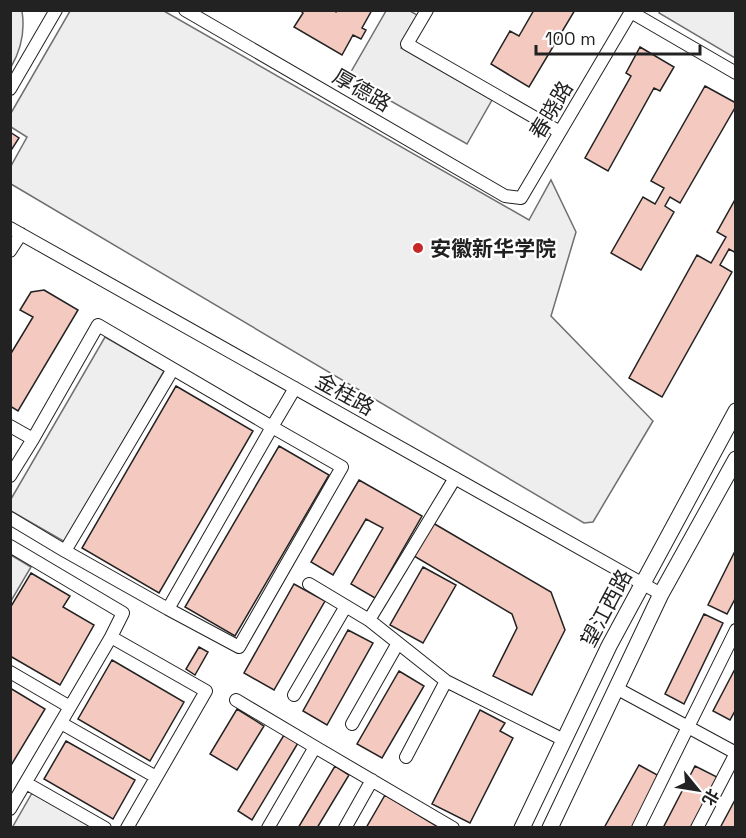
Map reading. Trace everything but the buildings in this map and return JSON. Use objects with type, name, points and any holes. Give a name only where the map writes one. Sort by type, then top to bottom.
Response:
[{"type":"main road","name":"望江西路","points":[[522,828],[609,646],[735,411]]},
{"type":"main road","name":"望江西路","points":[[550,828],[661,594],[735,459]]},
{"type":"street","points":[[10,89],[56,10]]},
{"type":"street","points":[[428,10],[407,44],[560,132]]},
{"type":"street","points":[[632,11],[735,73]]},
{"type":"street","name":"春晓路","points":[[521,198],[632,11]]},
{"type":"street","name":"厚德路","points":[[190,12],[505,196],[521,198]]},
{"type":"street","points":[[10,251],[16,231]]},
{"type":"street","name":"金桂路","points":[[16,231],[661,594]]},
{"type":"street","points":[[10,476],[98,325],[342,467],[239,647],[10,518]]},
{"type":"street","points":[[65,551],[173,369]]},
{"type":"street","points":[[168,609],[295,388]]},
{"type":"street","points":[[10,426],[33,439]]},
{"type":"street","points":[[369,620],[455,478]]},
{"type":"street","points":[[10,546],[123,613],[10,809]]},
{"type":"street","points":[[309,584],[369,620],[446,681],[564,740]]},
{"type":"street","points":[[294,695],[346,606]]},
{"type":"street","points":[[638,828],[735,630]]},
{"type":"street","points":[[111,637],[206,691],[127,828]]},
{"type":"street","points":[[352,724],[398,643]]},
{"type":"street","points":[[10,672],[70,707]]},
{"type":"street","points":[[406,757],[446,681]]},
{"type":"street","points":[[616,688],[735,753],[697,828]]},
{"type":"street","points":[[236,700],[453,828]]},
{"type":"street","points":[[61,723],[156,777]]},
{"type":"street","points":[[268,828],[315,747]]},
{"type":"street","points":[[345,828],[372,780]]},
{"type":"street","points":[[26,783],[105,828]]},
{"type":"shaded area","points":[[11,10],[22,11],[23,25],[20,47],[11,67]]},
{"type":"shaded area","points":[[70,11],[164,11],[529,220],[551,180],[576,232],[551,316],[653,421],[593,522],[584,523],[11,184],[11,166],[27,137],[11,127],[11,113]]},
{"type":"shaded area","points":[[386,11],[410,11],[419,16],[401,48],[492,100],[467,144],[348,77]]},
{"type":"shaded area","points":[[660,11],[735,11],[735,58],[659,13]]},
{"type":"shaded area","points":[[105,337],[164,371],[65,542],[11,511],[11,499]]},
{"type":"shaded area","points":[[11,555],[31,567],[11,601],[10,600]]},
{"type":"shaded area","points":[[32,793],[92,827],[12,828]]},
{"type":"place","name":"安徽新华学院","points":[[418,248]]}]
